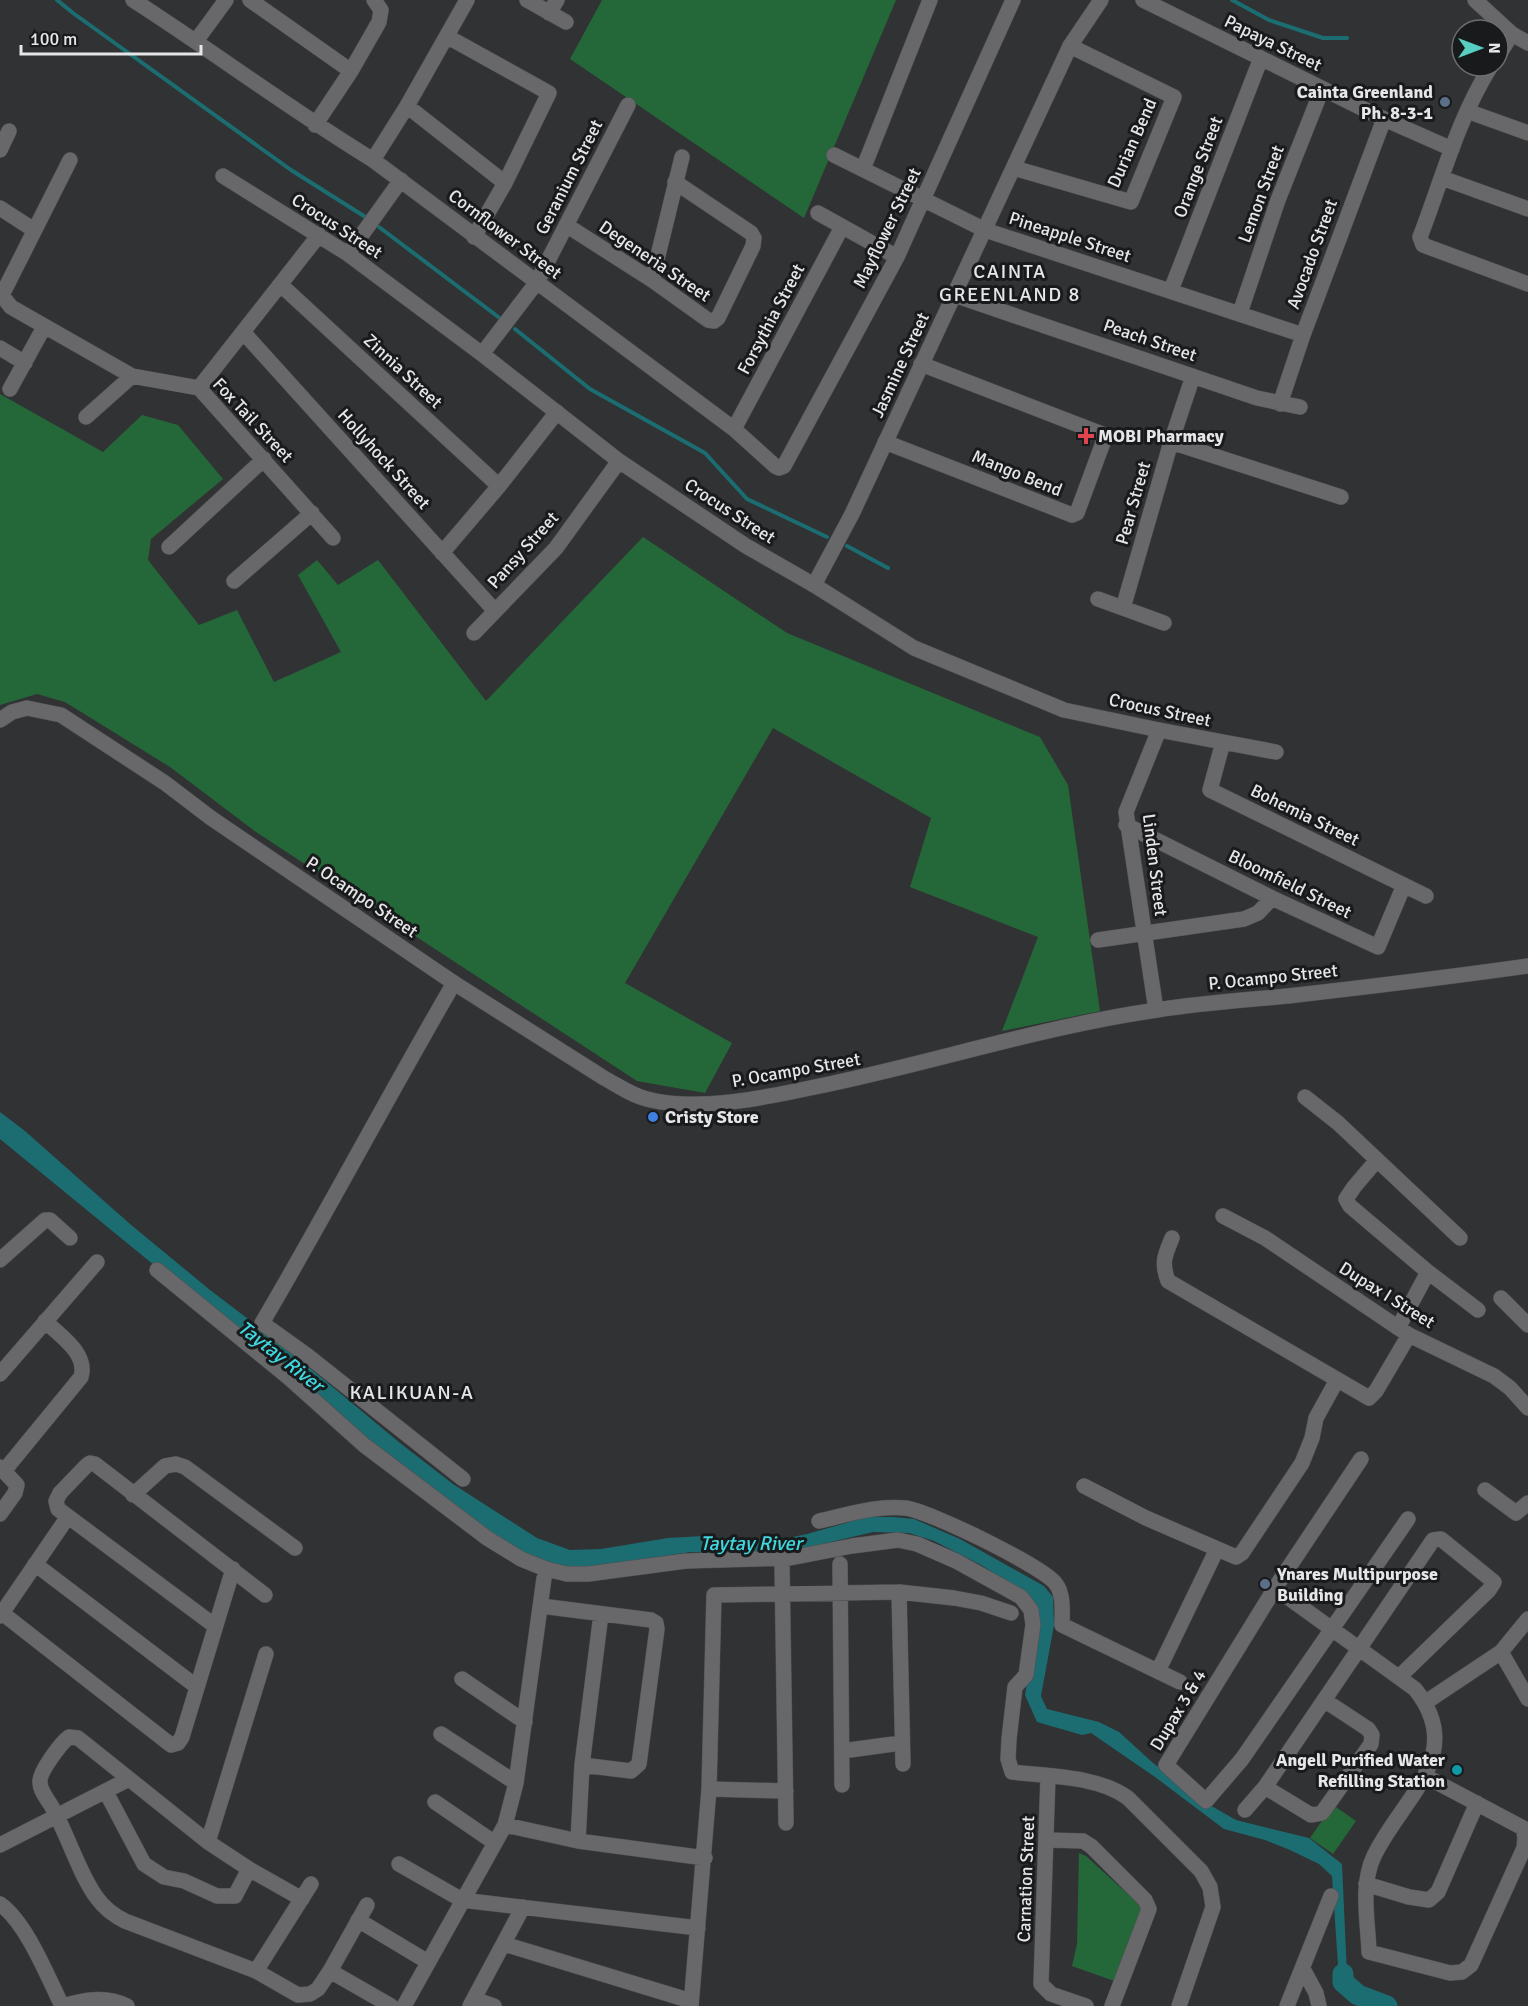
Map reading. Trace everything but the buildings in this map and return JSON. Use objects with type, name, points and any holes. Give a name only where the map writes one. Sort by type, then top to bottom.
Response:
[{"type":"street","name":"Cornflower Street","points":[[133,0],[401,180],[474,237],[734,429],[775,466],[779,468],[784,466]]},
{"type":"street","points":[[196,41],[226,0]]},
{"type":"street","points":[[250,0],[351,71]]},
{"type":"street","points":[[315,124],[351,71],[379,22],[381,10],[374,0]]},
{"type":"street","points":[[373,160],[407,106],[467,0]]},
{"type":"street","points":[[527,0],[553,7],[566,22]]},
{"type":"street","points":[[863,169],[930,0]]},
{"type":"street","name":"Mayflower Street","points":[[784,466],[897,257],[1013,0]]},
{"type":"street","name":"Jasmine Street","points":[[814,585],[852,514],[1070,46],[1101,0]]},
{"type":"street","name":"Papaya Street","points":[[1143,0],[1384,119],[1452,149]]},
{"type":"street","points":[[1475,0],[1512,34],[1528,43]]},
{"type":"street","points":[[448,36],[549,93],[505,183],[474,237]]},
{"type":"street","name":"Durian Bend","points":[[1014,168],[1131,202],[1174,97],[1070,46]]},
{"type":"street","name":"Orange Street","points":[[1171,290],[1262,58]]},
{"type":"street","points":[[1483,78],[1467,111],[1420,237],[1423,245],[1528,284]]},
{"type":"street","name":"Lemon Street","points":[[1240,313],[1278,200],[1322,89]]},
{"type":"street","name":"Geranium Street","points":[[482,354],[537,282],[628,105]]},
{"type":"street","points":[[407,106],[505,183]]},
{"type":"street","points":[[1467,111],[1528,133]]},
{"type":"street","name":"Avocado Street","points":[[1280,404],[1303,335],[1384,119]]},
{"type":"street","points":[[0,150],[9,131]]},
{"type":"street","name":"Pineapple Street","points":[[834,155],[986,230],[1303,335]]},
{"type":"street","points":[[652,280],[682,157]]},
{"type":"street","points":[[1,294],[70,160]]},
{"type":"street","name":"Crocus Street","points":[[224,176],[348,254],[619,460],[746,546],[814,585],[914,648],[1064,710],[1276,752]]},
{"type":"street","points":[[1442,178],[1528,209]]},
{"type":"street","points":[[348,254],[401,180]]},
{"type":"street","name":"Degeneria Street","points":[[566,225],[652,280],[708,320],[714,321],[718,318],[753,246],[754,238],[751,233],[675,182]]},
{"type":"street","points":[[0,208],[34,230]]},
{"type":"street","points":[[818,213],[897,257]]},
{"type":"street","name":"Forsythia Street","points":[[734,429],[842,227]]},
{"type":"street","points":[[199,388],[319,235]]},
{"type":"street","name":"Zinnia Street","points":[[281,285],[500,486]]},
{"type":"street","name":"Fox Tail Street","points":[[1,294],[11,308],[132,376],[199,388],[333,538]]},
{"type":"street","name":"Peach Street","points":[[954,295],[1193,376],[1280,404],[1300,407]]},
{"type":"street","points":[[10,389],[44,327]]},
{"type":"street","name":"Hollyhock Street","points":[[244,333],[495,610]]},
{"type":"street","points":[[0,348],[25,363]]},
{"type":"street","name":"Mango Bend","points":[[885,441],[1072,515],[1077,513],[1104,440],[1102,434],[921,364]]},
{"type":"street","points":[[86,417],[132,376]]},
{"type":"street","name":"Pear Street","points":[[1123,608],[1171,442],[1193,376]]},
{"type":"street","points":[[442,553],[500,486],[557,412]]},
{"type":"street","points":[[1171,442],[1341,497]]},
{"type":"street","points":[[169,547],[264,459]]},
{"type":"street","name":"Pansy Street","points":[[474,633],[556,548],[619,460]]},
{"type":"street","points":[[234,581],[312,513]]},
{"type":"street","points":[[1098,599],[1164,623]]},
{"type":"street","name":"P. Ocampo Street","points":[[0,720],[12,711],[27,708],[61,715],[165,783],[211,818],[454,983],[604,1078],[651,1100],[677,1103],[759,1099],[872,1076],[1038,1033],[1156,1010],[1335,991],[1528,966]]},
{"type":"street","name":"Linden Street","points":[[1156,1010],[1126,825],[1126,812],[1159,730]]},
{"type":"street","name":"Bohemia Street","points":[[1223,742],[1210,790],[1426,896]]},
{"type":"street","name":"Bloomfield Street","points":[[1126,825],[1272,898],[1378,946],[1404,885]]},
{"type":"street","points":[[1098,940],[1244,919],[1258,913],[1272,898]]},
{"type":"street","points":[[454,983],[397,1080],[311,1240],[262,1323],[308,1356],[463,1479]]},
{"type":"street","points":[[1305,1097],[1338,1123],[1460,1238]]},
{"type":"street","points":[[1377,1160],[1346,1199],[1350,1206],[1428,1272],[1478,1310]]},
{"type":"street","name":"Dupax I Street","points":[[1223,1216],[1265,1238],[1403,1332],[1494,1376],[1510,1388],[1528,1408]]},
{"type":"street","points":[[0,1260],[45,1220],[50,1220],[70,1238]]},
{"type":"street","points":[[1172,1238],[1164,1257],[1163,1268],[1168,1281],[1369,1398],[1376,1391],[1428,1272]]},
{"type":"street","points":[[0,1374],[97,1262]]},
{"type":"street","points":[[157,1270],[288,1377],[364,1445],[487,1538],[521,1559],[546,1569],[567,1574],[588,1574],[686,1561],[790,1558],[898,1540],[917,1544],[956,1561],[1021,1597],[1031,1610],[1033,1625],[1026,1675],[1015,1687],[1008,1759],[1012,1772],[1115,1788],[1202,1871],[1210,1887],[1213,1908],[1179,2006]]},
{"type":"street","points":[[1501,1298],[1528,1325]]},
{"type":"street","points":[[0,1514],[17,1489],[14,1480],[2,1469],[81,1377],[83,1371],[77,1353],[45,1321]]},
{"type":"street","points":[[1084,1486],[1146,1518],[1236,1557],[1242,1553],[1302,1463],[1312,1438],[1316,1418],[1337,1380]]},
{"type":"street","name":"Dupax 3 & 4","points":[[1361,1459],[1275,1588],[1166,1765],[1206,1801],[1242,1759],[1408,1519]]},
{"type":"street","points":[[215,1626],[57,1509],[56,1501],[60,1493],[90,1463],[95,1464],[265,1595]]},
{"type":"street","points":[[133,1495],[165,1466],[176,1464],[185,1467],[296,1548]]},
{"type":"street","points":[[1485,1490],[1516,1513],[1528,1503]]},
{"type":"street","points":[[819,1521],[862,1511],[906,1508],[954,1525],[1025,1562],[1051,1579],[1058,1586],[1060,1594],[1062,1625],[1179,1682]]},
{"type":"street","points":[[67,1518],[1,1614],[171,1745],[178,1743],[182,1737],[233,1569]]},
{"type":"street","points":[[1245,1810],[1265,1787],[1433,1540],[1441,1539],[1494,1582],[1489,1590],[1399,1677]]},
{"type":"street","points":[[1158,1671],[1217,1550]]},
{"type":"street","points":[[34,1564],[197,1687]]},
{"type":"street","points":[[782,1564],[786,1823]]},
{"type":"street","points":[[840,1564],[842,1785]]},
{"type":"street","points":[[405,2006],[505,1825],[516,1783],[544,1578]]},
{"type":"street","points":[[1275,1588],[1415,1689],[1426,1702],[1436,1733],[1435,1750],[1425,1776],[1373,1857],[1366,1884],[1369,1952],[1450,1973],[1462,1972],[1472,1965],[1524,1848],[1525,1837],[1522,1828],[1425,1776]]},
{"type":"street","points":[[898,1592],[903,1764]]},
{"type":"street","points":[[504,1944],[691,2004],[709,1789],[714,1595],[898,1592],[954,1598],[1011,1613]]},
{"type":"street","points":[[541,1606],[651,1620],[656,1623],[639,1764],[631,1771],[582,1765]]},
{"type":"street","points":[[578,1841],[582,1765],[601,1614]]},
{"type":"street","points":[[1426,1702],[1501,1652],[1528,1619]]},
{"type":"street","points":[[1501,1652],[1528,1699]]},
{"type":"street","points":[[208,1842],[266,1654]]},
{"type":"street","points":[[462,1679],[525,1722]]},
{"type":"street","points":[[1265,1787],[1311,1815],[1322,1813],[1371,1744],[1372,1735],[1368,1729],[1324,1700]]},
{"type":"street","points":[[441,1734],[516,1783]]},
{"type":"street","points":[[302,1899],[249,1869],[208,1842],[78,1738],[69,1737],[63,1742],[41,1774],[40,1782],[95,1896],[107,1911],[125,1922],[256,1971],[298,1995],[310,1994],[318,1989],[367,1905]]},
{"type":"street","points":[[842,1751],[901,1743]]},
{"type":"street","name":"Carnation Street","points":[[1048,1776],[1041,1984],[1051,1994],[1086,2006]]},
{"type":"street","points":[[0,1845],[129,1779]]},
{"type":"street","points":[[709,1789],[786,1791]]},
{"type":"street","points":[[106,1792],[144,1864],[164,1877],[184,1881],[217,1896],[226,1897],[235,1896],[249,1869]]},
{"type":"street","points":[[435,1802],[495,1843]]},
{"type":"street","points":[[1366,1884],[1409,1897],[1429,1900],[1438,1892],[1477,1803]]},
{"type":"street","points":[[505,1825],[578,1841],[705,1858]]},
{"type":"street","points":[[1047,1840],[1083,1841],[1091,1846],[1145,1900],[1149,1909],[1112,2006]]},
{"type":"street","points":[[399,1864],[462,1900],[698,1928]]},
{"type":"street","points":[[256,1971],[311,1884]]},
{"type":"street","points":[[1287,2006],[1331,1896]]},
{"type":"street","points":[[0,1904],[20,1925],[63,2006],[82,2000],[100,1999],[117,2001],[127,2006]]},
{"type":"street","points":[[494,2006],[472,2003],[523,1906]]},
{"type":"street","points":[[358,1920],[428,1962]]},
{"type":"street","points":[[1303,1969],[1316,1993],[1319,2006]]},
{"type":"street","points":[[330,1971],[391,2006]]},
{"type":"green space","points":[[602,0],[896,0],[804,218],[570,59]]},
{"type":"green space","points":[[0,394],[103,452],[142,415],[178,425],[223,479],[151,539],[148,560],[199,625],[237,610],[274,682],[341,652],[298,575],[317,560],[338,585],[378,560],[486,701],[643,537],[787,633],[1040,737],[1068,785],[1100,1011],[1002,1031],[1038,937],[910,887],[931,818],[773,728],[625,983],[732,1043],[705,1093],[637,1081],[256,832],[170,767],[65,702],[37,694],[0,705]]},
{"type":"green space","points":[[1333,1805],[1356,1821],[1333,1854],[1310,1838]]},
{"type":"green space","points":[[1079,1853],[1086,1856],[1142,1907],[1117,1982],[1072,1966],[1077,1944]]},
{"type":"water","points":[[0,1112],[25,1131],[130,1224],[210,1290],[281,1344],[400,1443],[453,1484],[537,1538],[570,1550],[601,1549],[668,1538],[703,1536],[774,1541],[867,1517],[894,1517],[914,1519],[960,1539],[1044,1586],[1053,1597],[1054,1625],[1041,1696],[1047,1709],[1099,1722],[1119,1732],[1153,1763],[1208,1804],[1236,1820],[1309,1838],[1342,1864],[1347,1974],[1350,1985],[1358,1995],[1349,1991],[1339,1980],[1332,1876],[1319,1864],[1265,1840],[1224,1829],[1091,1733],[1082,1735],[1037,1722],[1025,1695],[1034,1640],[1023,1592],[981,1565],[934,1541],[909,1533],[873,1532],[785,1553],[690,1552],[588,1568],[552,1567],[510,1548],[309,1392],[0,1139]]},
{"type":"waterway","points":[[57,0],[291,170],[367,218]]},
{"type":"waterway","points":[[1232,0],[1269,20],[1323,38],[1347,38]]},
{"type":"waterway","points":[[379,227],[501,319]]},
{"type":"waterway","points":[[515,329],[590,389],[705,453],[747,499],[827,537]]},
{"type":"waterway","points":[[847,546],[888,568]]},
{"type":"waterway","name":"Taytay River","points":[[1343,1974],[1343,1982],[1358,1995],[1387,2006]]},
{"type":"place","name":"Cainta Greenland Ph. 8-3-1","points":[[1445,102]]},
{"type":"place","name":"MOBI Pharmacy","points":[[1086,436]]},
{"type":"place","name":"Cristy Store","points":[[653,1117]]},
{"type":"place","name":"Ynares Multipurpose Building","points":[[1265,1584]]},
{"type":"place","name":"Angell Purified Water Refilling Station","points":[[1457,1770]]},
{"type":"district","name":"CAINTA GREENLAND 8","points":[[1010,282]]},
{"type":"district","name":"KALIKUAN-A","points":[[412,1392]]}]
